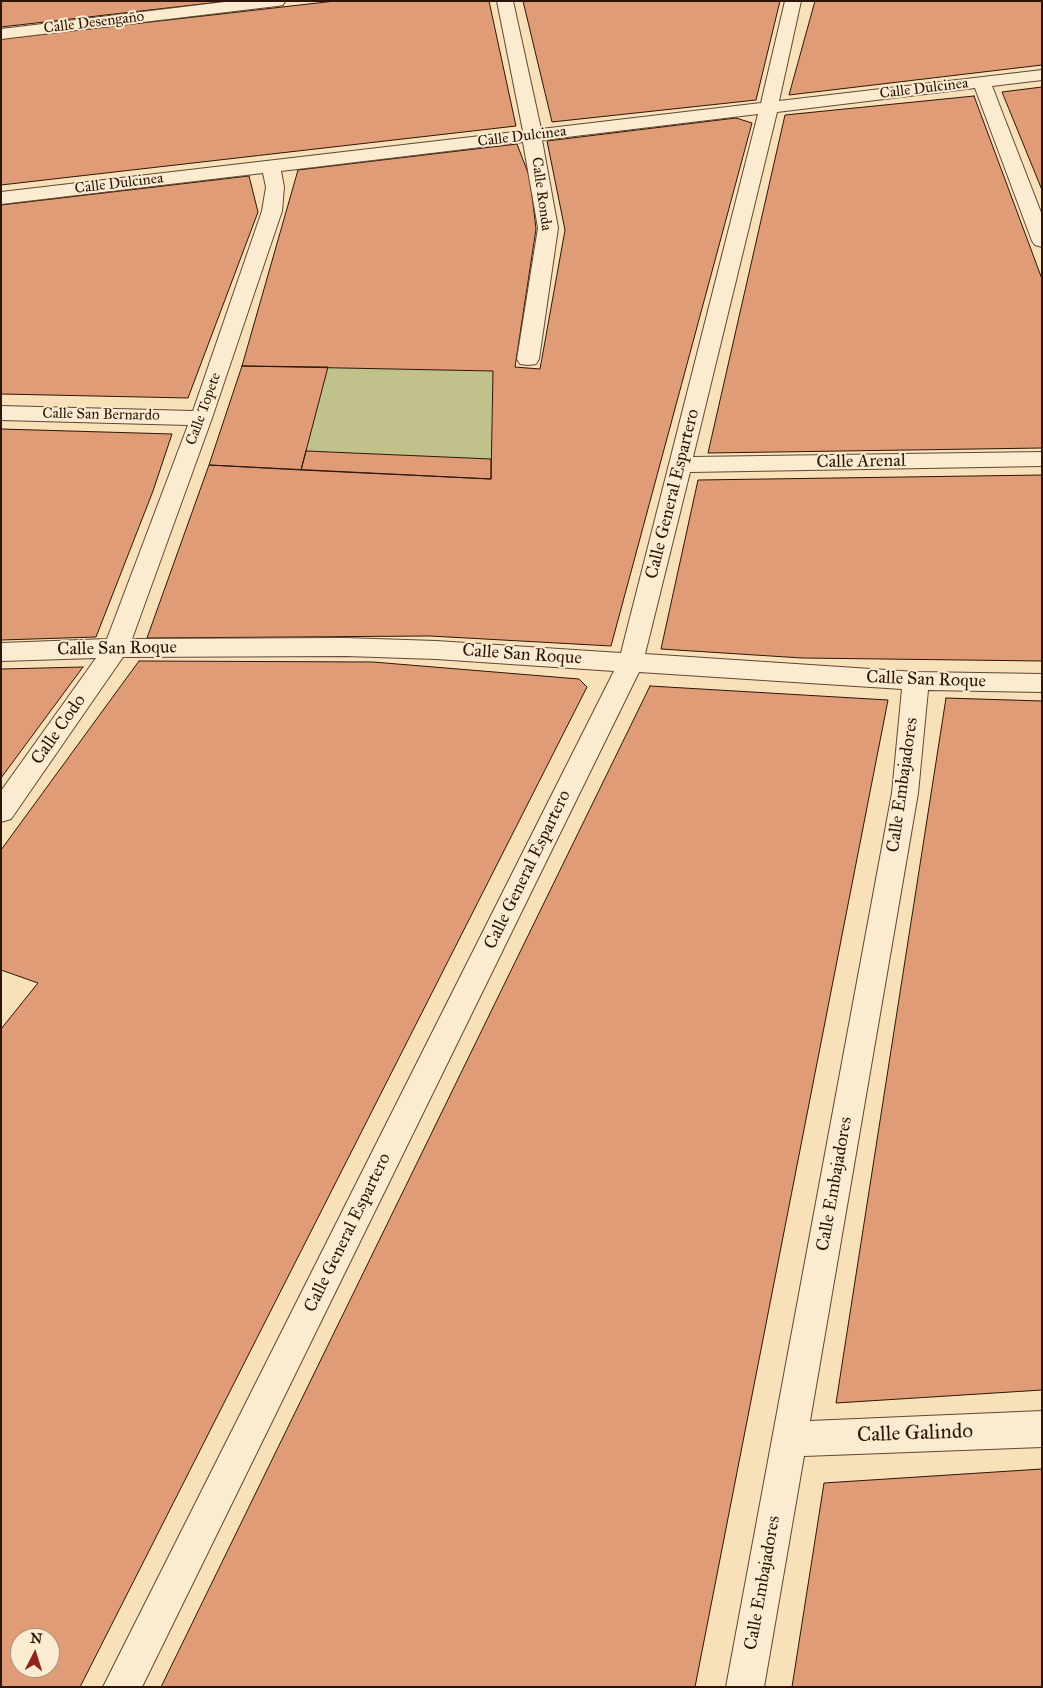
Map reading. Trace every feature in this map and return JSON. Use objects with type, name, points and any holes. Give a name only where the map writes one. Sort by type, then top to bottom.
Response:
[{"type":"street","name":"Calle Desengaño","points":[[1,34],[277,1]]},
{"type":"street","name":"Calle Ronda","points":[[505,1],[531,122],[548,228],[528,359]]},
{"type":"street","name":"Calle General Espartero","points":[[122,1687],[631,662],[769,107],[793,1]]},
{"type":"street","name":"Calle Dulcinea","points":[[1,198],[1042,75]]},
{"type":"street","points":[[982,82],[1042,241]]},
{"type":"street","name":"Calle Topete","points":[[116,648],[201,418],[272,211],[275,187],[271,166]]},
{"type":"street","name":"Calle San Bernardo","points":[[1,413],[201,418]]},
{"type":"street","name":"Calle Arenal","points":[[680,466],[1042,459]]},
{"type":"street","name":"Calle San Roque","points":[[1,652],[116,648],[356,647],[436,650],[916,681],[1042,683]]},
{"type":"street","name":"Calle Codo","points":[[1,812],[116,648]]},
{"type":"street","name":"Calle Embajadores","points":[[745,1687],[905,793],[916,681]]},
{"type":"street","name":"Calle Galindo","points":[[788,1439],[1042,1429]]},
{"type":"green space","points":[[328,367],[493,371],[491,459],[306,451]]},
{"type":"building","points":[[1,1],[228,1],[1,27]]},
{"type":"building","points":[[335,1],[489,1],[516,126],[1,185],[1,39]]},
{"type":"building","points":[[523,1],[780,1],[756,100],[552,122]]},
{"type":"building","points":[[815,1],[1042,1],[1042,65],[789,95]]},
{"type":"building","points":[[1042,87],[1042,190],[1002,92]]},
{"type":"building","points":[[974,96],[1042,279],[1042,448],[708,453],[785,115]]},
{"type":"building","points":[[736,118],[752,123],[611,646],[430,636],[147,638],[209,465],[491,479],[493,371],[242,366],[298,170],[517,144],[530,178],[536,229],[515,367],[540,369],[565,230],[547,141]]},
{"type":"building","points":[[249,176],[258,212],[188,398],[1,394],[1,205]]},
{"type":"building","points":[[242,366],[328,367],[301,470],[209,465]]},
{"type":"building","points":[[1,429],[172,434],[153,491],[96,637],[1,640]]},
{"type":"building","points":[[306,451],[491,459],[491,479],[301,470]]},
{"type":"building","points":[[1042,475],[1042,661],[802,658],[661,649],[698,480]]},
{"type":"building","points":[[139,661],[373,662],[579,679],[587,687],[80,1687],[1,1687],[1,1029],[38,983],[1,970],[1,850]]},
{"type":"building","points":[[83,667],[1,778],[1,669]]},
{"type":"building","points":[[650,686],[888,700],[695,1687],[161,1687]]},
{"type":"building","points":[[946,698],[1042,701],[1042,1390],[836,1403]]},
{"type":"building","points":[[1042,1469],[1042,1687],[792,1687],[824,1483]]}]
